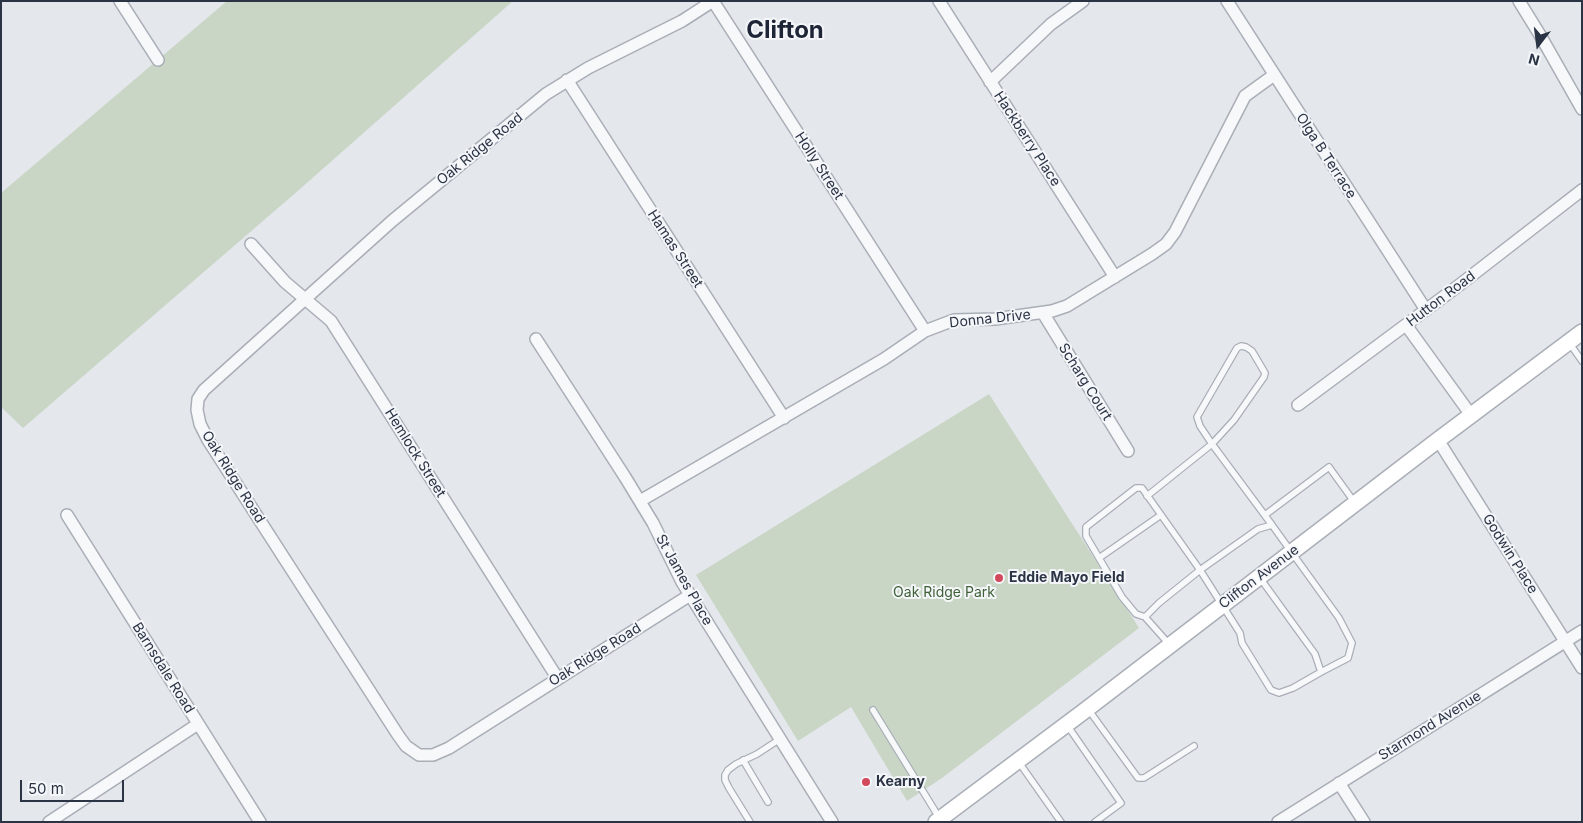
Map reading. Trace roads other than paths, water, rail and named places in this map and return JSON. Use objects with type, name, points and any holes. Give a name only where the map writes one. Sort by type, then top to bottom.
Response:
[{"type":"main road","name":"Clifton Avenue","points":[[938,820],[1067,725],[1355,503],[1582,332]]},
{"type":"street","points":[[120,1],[158,60]]},
{"type":"street","name":"Oak Ridge Road","points":[[690,595],[449,748],[433,755],[419,755],[406,746],[398,735],[208,440],[196,410],[198,399],[204,390],[392,221],[546,94],[567,80],[682,21],[713,1]]},
{"type":"street","name":"Holly Street","points":[[713,1],[925,331]]},
{"type":"street","name":"Hackberry Place","points":[[939,1],[1115,277]]},
{"type":"street","points":[[990,82],[1051,24],[1083,1]]},
{"type":"street","name":"Olga B Terrace","points":[[1227,1],[1426,310]]},
{"type":"street","points":[[1519,1],[1582,109]]},
{"type":"street","name":"Donna Drive","points":[[640,501],[784,418],[925,331],[954,320],[995,319],[1043,313],[1067,306],[1166,244],[1175,232],[1245,96],[1274,74]]},
{"type":"street","name":"Hamas Street","points":[[567,80],[784,418]]},
{"type":"street","name":"Hutton Road","points":[[1298,404],[1426,310],[1582,190]]},
{"type":"street","name":"Hemlock Street","points":[[251,244],[285,282],[331,321],[558,679]]},
{"type":"street","name":"Scharg Court","points":[[1043,313],[1128,451]]},
{"type":"street","points":[[1406,325],[1471,415]]},
{"type":"street","name":"St James Place","points":[[536,339],[640,501],[682,582],[832,822]]},
{"type":"street","name":"Godwin Place","points":[[1438,440],[1582,668]]},
{"type":"street","name":"Barnsdale Road","points":[[67,515],[260,822]]},
{"type":"street","name":"Starmond Avenue","points":[[1278,822],[1582,631]]},
{"type":"street","points":[[49,822],[198,724]]},
{"type":"street","points":[[1339,783],[1364,822]]},
{"type":"lane","points":[[1568,342],[1582,361]]},
{"type":"lane","points":[[1147,496],[1212,444],[1234,420],[1264,377],[1265,373],[1252,351],[1241,346],[1237,348],[1197,417],[1200,426],[1212,444],[1339,618],[1352,643],[1348,658],[1293,688],[1279,693],[1271,690],[1242,643],[1240,633],[1200,570],[1147,496],[1142,488],[1136,488],[1086,527],[1086,536],[1122,597],[1136,614],[1145,617],[1170,645]]},
{"type":"lane","points":[[1265,515],[1328,468],[1355,503]]},
{"type":"lane","points":[[1099,558],[1161,515]]},
{"type":"lane","points":[[1145,617],[1159,603],[1200,570],[1258,529],[1272,525]]},
{"type":"lane","points":[[1259,577],[1315,654],[1321,672]]},
{"type":"lane","points":[[1088,708],[1138,778],[1144,778],[1194,746]]},
{"type":"lane","points":[[873,710],[938,820]]},
{"type":"lane","points":[[1067,725],[1121,803],[1095,822]]},
{"type":"lane","points":[[750,822],[725,780],[728,770],[780,739]]},
{"type":"lane","points":[[743,760],[768,802]]},
{"type":"lane","points":[[1018,761],[1061,822]]},
{"type":"place","name":"Eddie Mayo Field","points":[[999,578]]},
{"type":"place","name":"Kearny","points":[[866,782]]},
{"type":"district","name":"Clifton","points":[[785,31]]},
{"type":"park label","name":"Oak Ridge Park","points":[[944,593]]}]
